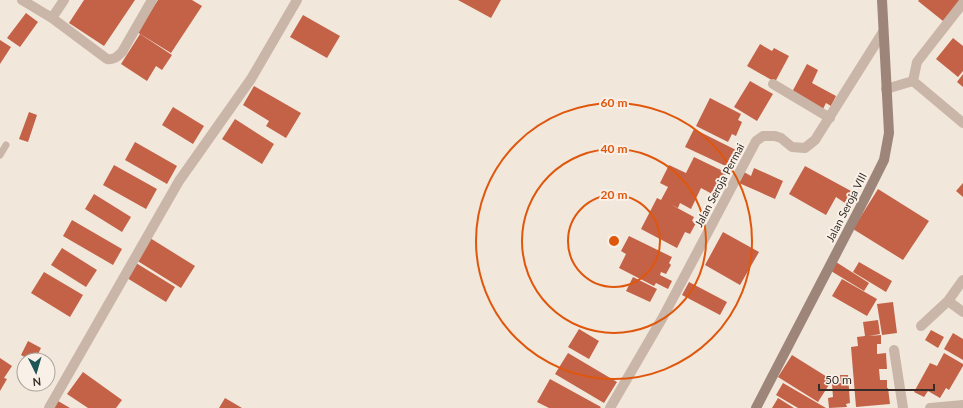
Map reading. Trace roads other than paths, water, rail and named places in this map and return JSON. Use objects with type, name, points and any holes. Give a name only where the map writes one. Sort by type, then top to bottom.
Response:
[{"type":"street","points":[[22,0],[52,18],[107,59],[115,59],[122,52],[152,0]]},
{"type":"street","points":[[52,18],[64,0]]},
{"type":"street","points":[[49,408],[179,181],[251,79],[297,0]]},
{"type":"street","name":"Jalan Seroja VIII","points":[[756,408],[884,160],[889,133],[882,0]]},
{"type":"street","points":[[913,81],[918,62],[963,3]]},
{"type":"street","name":"Jalan Seroja Permai","points":[[610,408],[663,317],[756,141],[764,136],[775,136],[781,138],[792,147],[805,148],[815,140],[883,32]]},
{"type":"street","points":[[886,89],[913,81]]},
{"type":"street","points":[[913,81],[963,123]]},
{"type":"street","points":[[773,84],[830,118]]},
{"type":"street","points":[[920,326],[948,302],[963,280]]},
{"type":"street","points":[[948,302],[963,312]]},
{"type":"street","points":[[894,350],[903,408]]},
{"type":"street","points":[[930,408],[963,405]]},
{"type":"lane","points":[[0,154],[6,145]]}]
